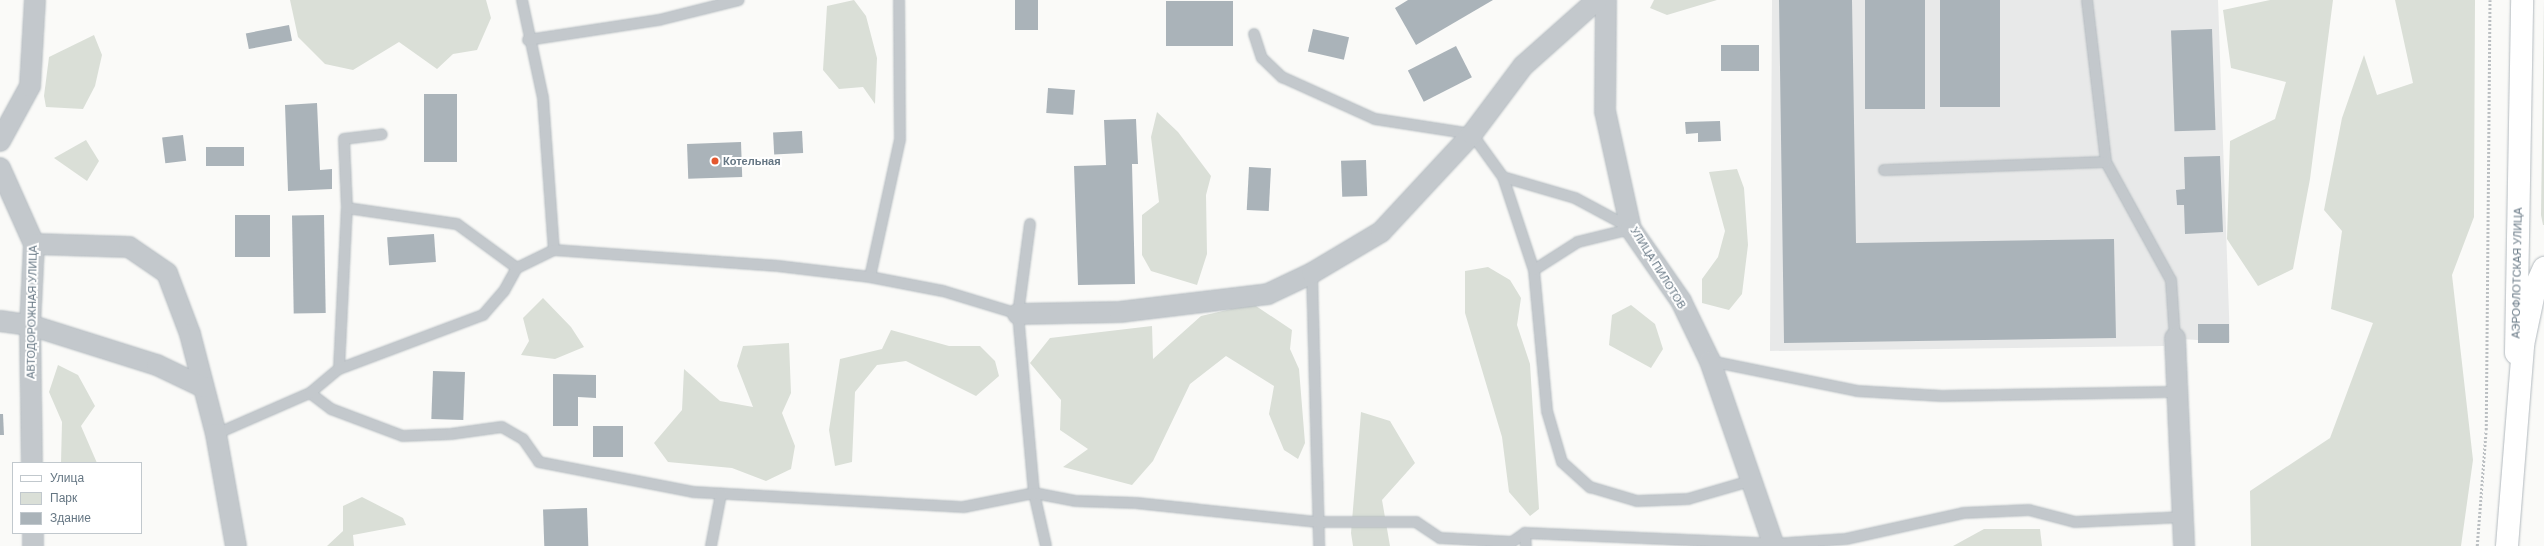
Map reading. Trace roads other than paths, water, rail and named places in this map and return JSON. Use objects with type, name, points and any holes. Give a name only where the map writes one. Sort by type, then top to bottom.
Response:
[{"type":"main road","name":"АЭРОФЛОТСКАЯ УЛИЦА","points":[[2507,546],[2514,432],[2522,0]]},
{"type":"main road","points":[[2514,432],[2523,345],[2535,288],[2544,268]]},
{"type":"street","points":[[0,141],[30,86],[35,0]]},
{"type":"street","points":[[1018,314],[1120,312],[1268,294],[1312,273],[1381,232],[1472,134],[1523,66],[1597,0]]},
{"type":"street","name":"УЛИЦА ПИЛОТОВ","points":[[1606,0],[1605,111],[1631,229],[1680,301],[1710,361],[1750,481],[1774,545]]},
{"type":"street","name":"АВТОДОРОЖНАЯ УЛИЦА","points":[[0,168],[34,244],[30,325],[32,462]]},
{"type":"street","points":[[34,244],[129,247],[167,272],[190,334],[216,434],[236,546]]},
{"type":"street","points":[[0,321],[30,325],[157,365],[203,387]]},
{"type":"street","points":[[2175,338],[2185,517],[2184,546]]},
{"type":"street","points":[[33,534],[34,546]]},
{"type":"lane","points":[[522,0],[528,40],[543,98],[554,250]]},
{"type":"lane","points":[[528,40],[659,20],[739,0]]},
{"type":"lane","points":[[870,277],[900,139],[898,0]]},
{"type":"lane","points":[[2087,0],[2106,162],[2171,280],[2175,338]]},
{"type":"lane","points":[[1254,34],[1262,58],[1282,77],[1375,119],[1472,134],[1503,177],[1534,270],[1547,411],[1562,462],[1590,487],[1637,501],[1688,499],[1750,481]]},
{"type":"lane","points":[[339,368],[347,208],[344,139],[382,134]]},
{"type":"lane","points":[[1884,170],[2106,162]]},
{"type":"lane","points":[[1503,177],[1575,198],[1631,229]]},
{"type":"lane","points":[[347,208],[457,224],[517,268]]},
{"type":"lane","points":[[1030,224],[1018,314],[1034,493],[1046,546]]},
{"type":"lane","points":[[1534,270],[1578,242],[1631,229]]},
{"type":"lane","points":[[216,434],[310,393],[339,368],[483,315],[504,291],[517,268],[554,250],[778,266],[870,277],[943,291],[1018,314]]},
{"type":"lane","points":[[1312,273],[1319,546]]},
{"type":"lane","points":[[1710,361],[1857,392],[1942,396],[2179,392]]},
{"type":"lane","points":[[310,393],[331,409],[403,436],[451,434],[502,427],[523,439],[539,462],[633,483],[721,494],[964,507],[1034,493],[1076,501],[1318,522],[1416,522],[1440,538],[1512,542],[1525,533],[1774,545],[1846,539],[1962,513],[2029,510],[2075,522],[2185,517]]},
{"type":"lane","points":[[711,546],[721,494]]},
{"type":"lane","points":[[1525,533],[1526,546]]},
{"type":"place","name":"Котельная","points":[[715,161]]}]
